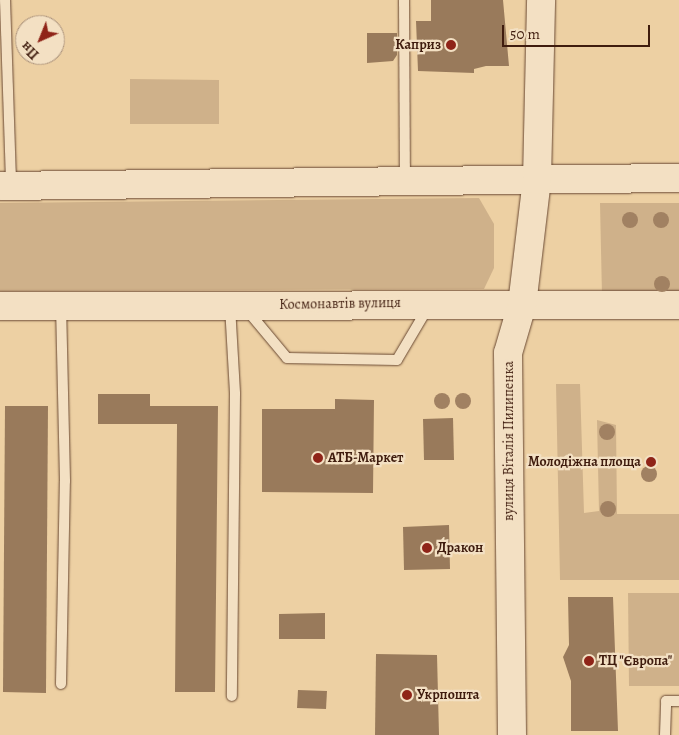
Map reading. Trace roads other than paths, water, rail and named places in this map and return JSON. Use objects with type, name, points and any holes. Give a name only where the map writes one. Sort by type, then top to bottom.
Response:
[{"type":"street","name":"вулиця Віталія Пилипенка","points":[[512,735],[508,353],[522,305],[537,180],[541,0]]},
{"type":"street","points":[[5,186],[679,178]]},
{"type":"street","name":"Космонавтів вулиця","points":[[0,306],[430,303],[679,305]]},
{"type":"lane","points":[[5,0],[5,186]]},
{"type":"lane","points":[[404,0],[405,181]]},
{"type":"lane","points":[[237,305],[287,358],[398,360],[430,303]]},
{"type":"lane","points":[[61,305],[65,481],[61,684]]},
{"type":"lane","points":[[232,696],[237,305]]},
{"type":"lane","points":[[665,735],[666,701],[679,701]]},
{"type":"place","name":"Каприз","points":[[451,45]]},
{"type":"place","name":"АТБ-Маркет","points":[[318,458]]},
{"type":"place","name":"Молодіжна площа","points":[[651,462]]},
{"type":"place","name":"Дракон","points":[[427,548]]},
{"type":"place","name":"ТЦ \"Європа\"","points":[[589,661]]},
{"type":"place","name":"Укрпошта","points":[[407,695]]}]
